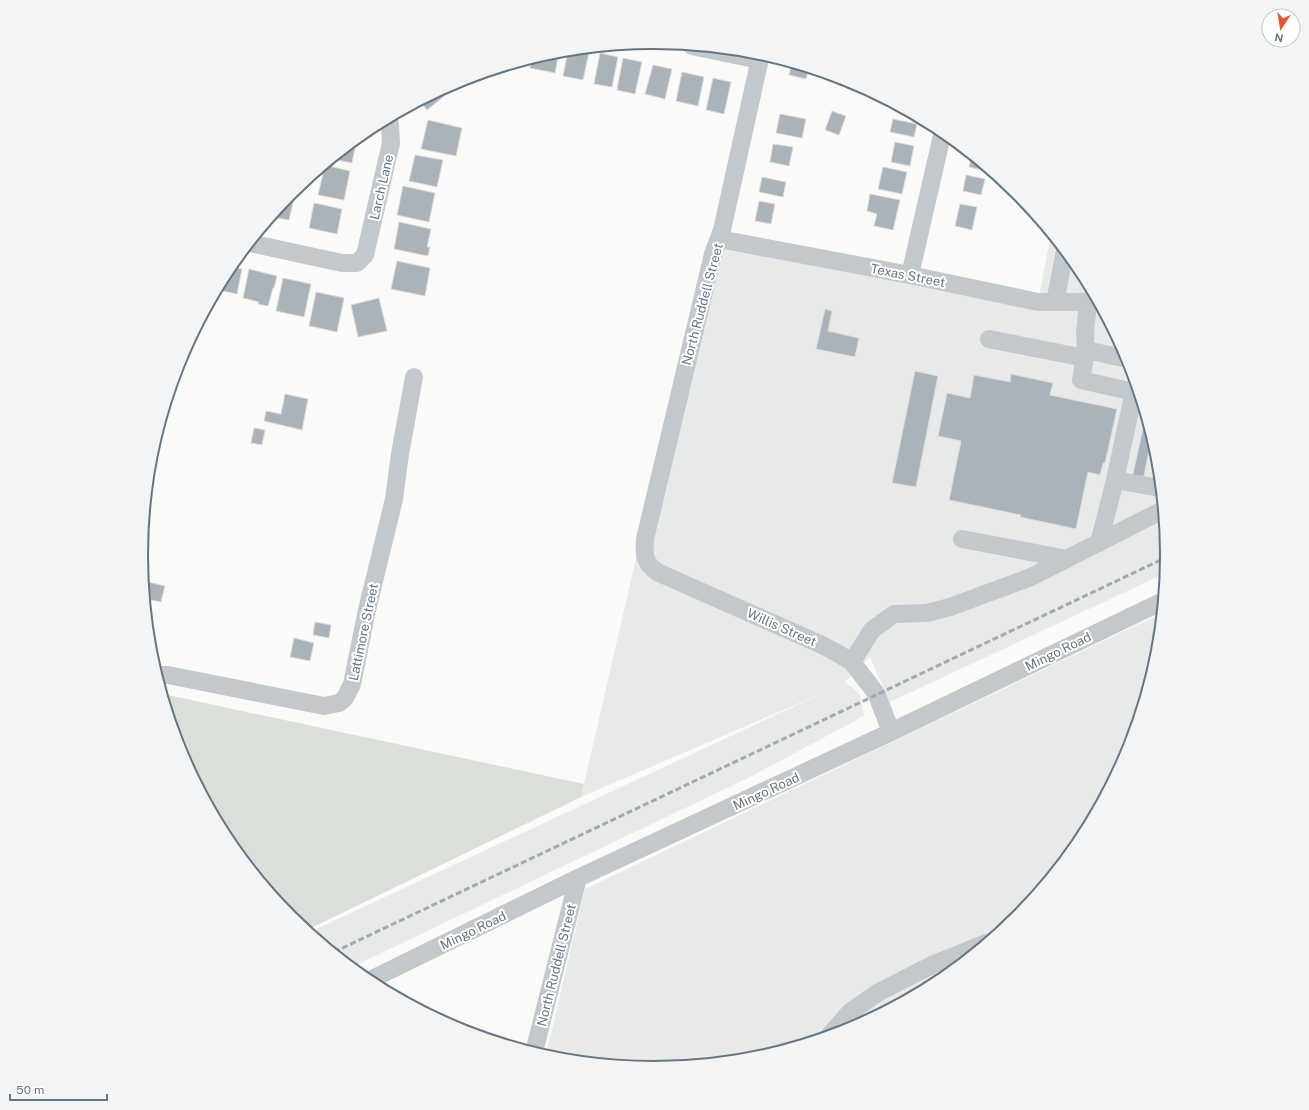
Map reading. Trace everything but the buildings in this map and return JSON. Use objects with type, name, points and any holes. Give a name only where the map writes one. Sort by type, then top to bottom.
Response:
[{"type":"street","name":"North Ruddell Street","points":[[644,554],[645,540],[664,458],[713,254],[719,239],[759,60]]},
{"type":"street","name":"Larch Lane","points":[[256,243],[342,263],[357,263],[365,255],[391,143],[389,125]]},
{"type":"street","points":[[910,275],[942,138]]},
{"type":"street","name":"Texas Street","points":[[719,239],[910,275],[1038,302],[1093,302]]},
{"type":"street","points":[[1055,302],[1064,258]]},
{"type":"street","points":[[1093,302],[1086,333],[1086,354],[1081,380],[1134,392]]},
{"type":"street","points":[[989,339],[1086,354],[1120,357]]},
{"type":"street","name":"Lattimore Street","points":[[163,675],[324,706],[339,703],[345,698],[352,684],[367,610],[394,499],[400,454],[414,376]]},
{"type":"street","points":[[1099,543],[1136,398]]},
{"type":"street","points":[[1115,480],[1155,485]]},
{"type":"street","points":[[852,662],[872,630],[894,614],[927,613],[950,607],[1031,577],[1158,512]]},
{"type":"street","points":[[962,539],[1067,559]]},
{"type":"street","name":"Willis Street","points":[[644,554],[649,566],[657,572],[822,645],[852,662],[877,695],[891,732]]},
{"type":"street","name":"Mingo Road","points":[[375,977],[578,878],[891,732],[1158,604]]},
{"type":"street","name":"North Ruddell Street","points":[[535,1046],[578,878]]},
{"type":"street","points":[[838,1026],[850,1012],[878,992],[934,964],[970,950]]},
{"type":"shaded area","points":[[710,237],[1038,302],[1050,239],[1093,302],[1122,361],[1134,392],[1151,456],[1156,489],[1159,522],[1159,576],[890,702],[870,657],[845,682],[860,694],[864,716],[750,777],[357,964],[315,930],[825,692],[581,797]]},
{"type":"shaded area","points":[[1156,616],[1151,654],[1143,686],[1134,718],[1122,749],[1093,808],[1056,863],[1035,889],[1012,913],[963,956],[936,976],[878,1009],[817,1034],[785,1044],[721,1057],[688,1060],[621,1060],[588,1057],[547,1049],[585,889]]},
{"type":"shaded area","points":[[169,695],[584,784],[581,797],[313,927],[274,889],[253,863],[216,808],[187,749],[175,718]]},
{"type":"railway","points":[[339,950],[1160,560]]}]
